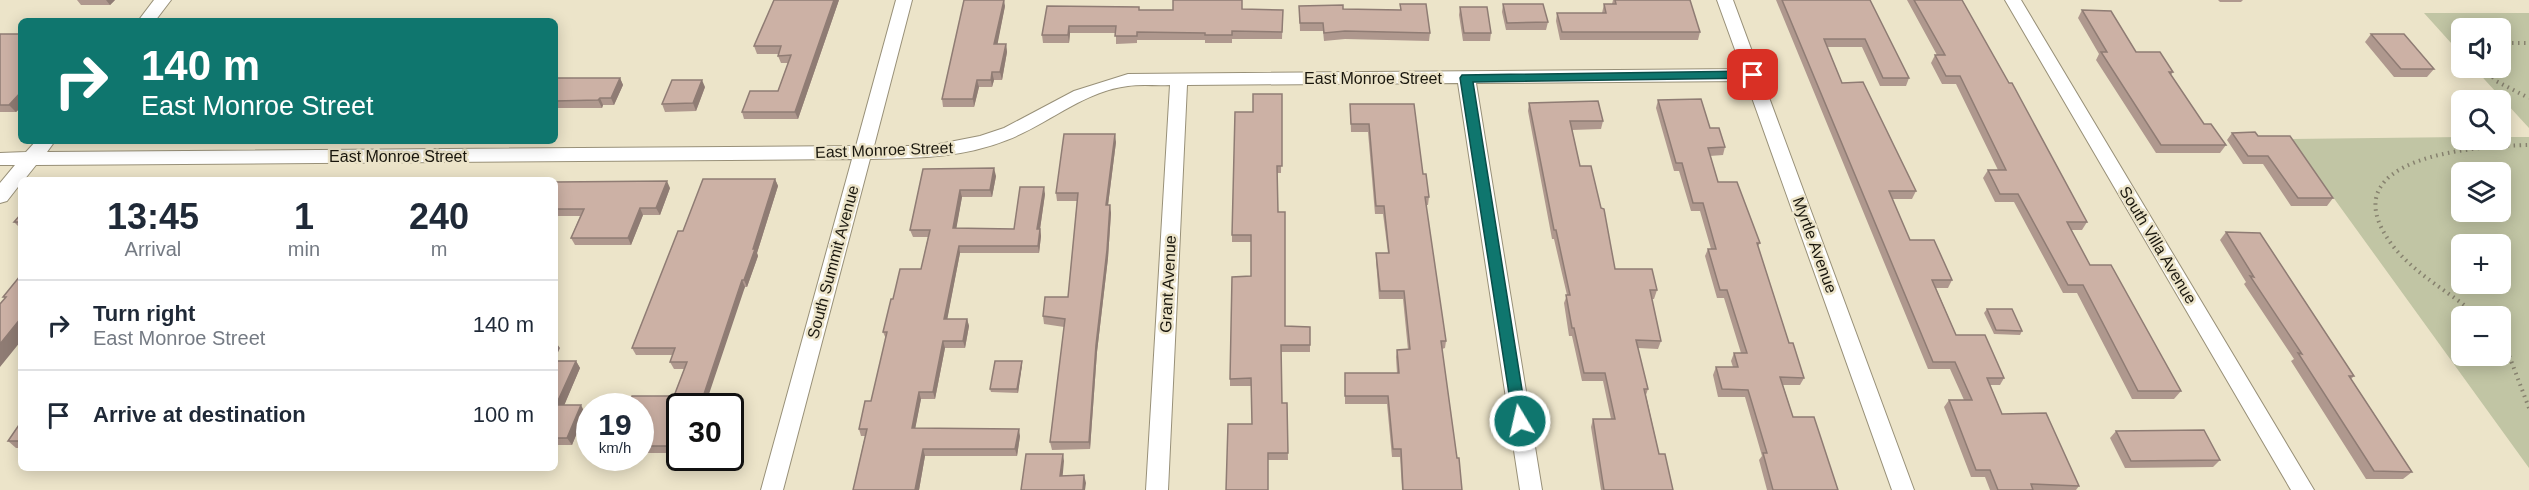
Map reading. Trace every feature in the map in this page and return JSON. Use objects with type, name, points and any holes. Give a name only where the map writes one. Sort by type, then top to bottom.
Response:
[{"type":"street","points":[[148,18],[163,0]]},
{"type":"street","name":"South Summit Avenue","points":[[772,490],[904,0]]},
{"type":"street","name":"Myrtle Avenue","points":[[1725,0],[1903,490]]},
{"type":"street","name":"South Villa Avenue","points":[[2013,0],[2303,490]]},
{"type":"street","name":"East Monroe Street","points":[[0,159],[929,152],[962,147],[1011,132],[1069,99],[1110,83],[1128,80],[1753,75]]},
{"type":"street","points":[[1466,78],[1531,490]]},
{"type":"street","name":"Grant Avenue","points":[[1157,490],[1179,79]]},
{"type":"street","points":[[0,196],[44,144]]},
{"type":"path","points":[[2511,43],[2529,43]]},
{"type":"path","points":[[2493,78],[2529,100]]},
{"type":"path","points":[[2466,306],[2391,243],[2380,226],[2374,208],[2375,195],[2381,182],[2395,171],[2414,162],[2479,147],[2529,145]]},
{"type":"path","points":[[2511,361],[2529,408]]},
{"type":"green space","points":[[2424,13],[2529,13],[2529,128],[2511,108],[2511,90],[2494,90],[2483,78],[2511,78],[2511,18],[2451,18],[2451,43]]},
{"type":"green space","points":[[2451,137],[2451,150],[2511,150],[2511,137],[2529,137],[2529,468],[2455,366],[2511,366],[2511,306],[2451,306],[2451,360],[2291,139]]},
{"type":"building","points":[[774,0],[834,0],[795,112],[742,112],[750,91],[778,91],[791,55],[778,56],[781,46],[754,46]]},
{"type":"building","points":[[964,0],[1004,0],[994,44],[1006,44],[1000,72],[992,72],[991,80],[977,80],[973,99],[942,99]]},
{"type":"building","points":[[1173,0],[1242,0],[1242,9],[1283,10],[1282,32],[1232,31],[1232,35],[1205,35],[1205,33],[1137,32],[1137,36],[1115,36],[1116,26],[1069,26],[1068,35],[1042,35],[1047,6],[1139,7],[1139,10],[1173,10]]},
{"type":"building","points":[[1615,0],[1690,0],[1700,32],[1562,32],[1557,13],[1606,13],[1604,4],[1616,4]]},
{"type":"building","points":[[1782,0],[1870,0],[1909,78],[1883,78],[1865,39],[1824,39],[1842,83],[1863,82],[1916,191],[1889,191],[1910,240],[1934,240],[1952,280],[1932,280],[1956,335],[1985,335],[2004,378],[1987,378],[2002,414],[2046,413],[2079,486],[2031,484],[2033,490],[1998,490],[1990,470],[1976,470],[1949,400],[1972,400],[1955,362],[1933,362]]},
{"type":"building","points":[[1914,0],[1962,0],[2009,83],[2012,83],[2087,222],[2067,222],[2090,265],[2111,265],[2181,391],[2138,391],[2083,285],[2068,285],[2018,194],[2000,194],[1988,170],[2006,170],[1960,76],[1946,76],[1935,55],[1945,55]]},
{"type":"building","points":[[1400,4],[1426,4],[1430,33],[1345,31],[1324,33],[1323,23],[1300,23],[1299,6],[1343,5],[1343,9],[1401,10]]},
{"type":"building","points":[[1503,4],[1543,4],[1548,22],[1507,23]]},
{"type":"building","points":[[1460,7],[1487,7],[1491,33],[1464,33]]},
{"type":"building","points":[[2082,10],[2111,11],[2136,52],[2160,52],[2173,72],[2169,72],[2204,124],[2211,124],[2226,145],[2161,145],[2101,52],[2107,52]]},
{"type":"building","points":[[0,34],[18,34],[18,95],[9,105],[0,105]]},
{"type":"building","points":[[2371,34],[2404,34],[2434,69],[2401,69]]},
{"type":"building","points":[[558,78],[620,78],[611,98],[558,101]]},
{"type":"building","points":[[672,80],[702,80],[693,103],[662,104]]},
{"type":"building","points":[[1253,94],[1282,94],[1282,166],[1277,166],[1278,212],[1285,212],[1285,326],[1310,327],[1310,345],[1281,345],[1282,403],[1287,403],[1288,453],[1268,453],[1268,490],[1226,490],[1228,424],[1252,424],[1251,378],[1230,379],[1232,277],[1251,276],[1251,235],[1232,235],[1235,112],[1253,112]]},
{"type":"building","points":[[1701,99],[1710,128],[1719,128],[1725,147],[1708,148],[1718,182],[1737,182],[1760,243],[1757,243],[1789,343],[1793,343],[1804,378],[1780,377],[1793,417],[1814,417],[1838,490],[1773,490],[1763,453],[1767,453],[1748,390],[1722,389],[1716,367],[1738,367],[1734,353],[1747,353],[1727,290],[1720,290],[1708,249],[1716,249],[1703,203],[1693,203],[1682,163],[1676,163],[1658,100]]},
{"type":"building","points":[[1598,101],[1603,121],[1570,121],[1580,166],[1591,166],[1601,208],[1604,209],[1615,269],[1652,269],[1657,290],[1650,290],[1661,341],[1636,340],[1648,389],[1644,389],[1659,454],[1665,454],[1673,490],[1604,490],[1593,419],[1615,419],[1605,373],[1584,373],[1574,328],[1572,328],[1566,295],[1570,295],[1556,230],[1554,230],[1529,103]]},
{"type":"building","points":[[1350,104],[1414,104],[1423,174],[1426,174],[1429,197],[1425,197],[1446,341],[1441,341],[1462,490],[1403,490],[1401,449],[1393,449],[1388,396],[1345,396],[1345,373],[1399,373],[1397,350],[1410,349],[1404,291],[1380,291],[1376,253],[1389,253],[1384,206],[1376,206],[1369,124],[1351,124]]},
{"type":"building","points":[[2255,132],[2258,136],[2290,136],[2333,198],[2298,198],[2268,156],[2248,156],[2232,133]]},
{"type":"building","points":[[1064,134],[1115,134],[1106,205],[1110,205],[1107,250],[1096,345],[1089,442],[1050,442],[1065,319],[1043,316],[1045,297],[1068,297],[1078,193],[1056,193]]},
{"type":"building","points":[[994,168],[990,190],[960,190],[953,228],[1014,229],[1020,187],[1044,187],[1037,229],[1040,229],[1038,246],[959,246],[944,319],[967,319],[963,341],[943,341],[933,392],[919,392],[912,428],[1019,429],[1015,449],[923,449],[915,490],[853,490],[867,429],[859,429],[865,401],[871,401],[887,332],[883,332],[891,299],[893,299],[900,269],[921,269],[930,230],[910,230],[923,169]]},
{"type":"building","points":[[703,179],[775,179],[753,249],[755,249],[744,280],[742,280],[704,393],[675,393],[687,362],[670,362],[675,348],[632,348],[678,231],[683,231]]},
{"type":"building","points":[[667,181],[656,208],[640,208],[628,238],[571,238],[584,209],[558,209],[558,182]]},
{"type":"building","points":[[2226,232],[2260,233],[2354,376],[2349,376],[2412,472],[2374,471],[2298,353],[2302,354],[2250,276],[2254,277]]},
{"type":"building","points":[[18,278],[18,322],[0,344],[0,304],[6,297],[3,297]]},
{"type":"building","points":[[1987,309],[2012,309],[2022,331],[1996,330]]},
{"type":"building","points":[[558,361],[576,361],[558,401]]},
{"type":"building","points":[[995,361],[1022,361],[1017,389],[990,389]]},
{"type":"building","points":[[654,396],[666,396],[666,446],[654,446]]},
{"type":"building","points":[[558,405],[576,405],[576,417],[567,438],[558,438]]},
{"type":"building","points":[[18,426],[18,441],[8,441]]},
{"type":"building","points":[[2204,430],[2220,460],[2131,461],[2116,431]]},
{"type":"building","points":[[1026,454],[1063,454],[1060,476],[1084,475],[1083,490],[1021,490]]},
{"type":"route","points":[[1520,421],[1466,78],[1753,75]]}]
